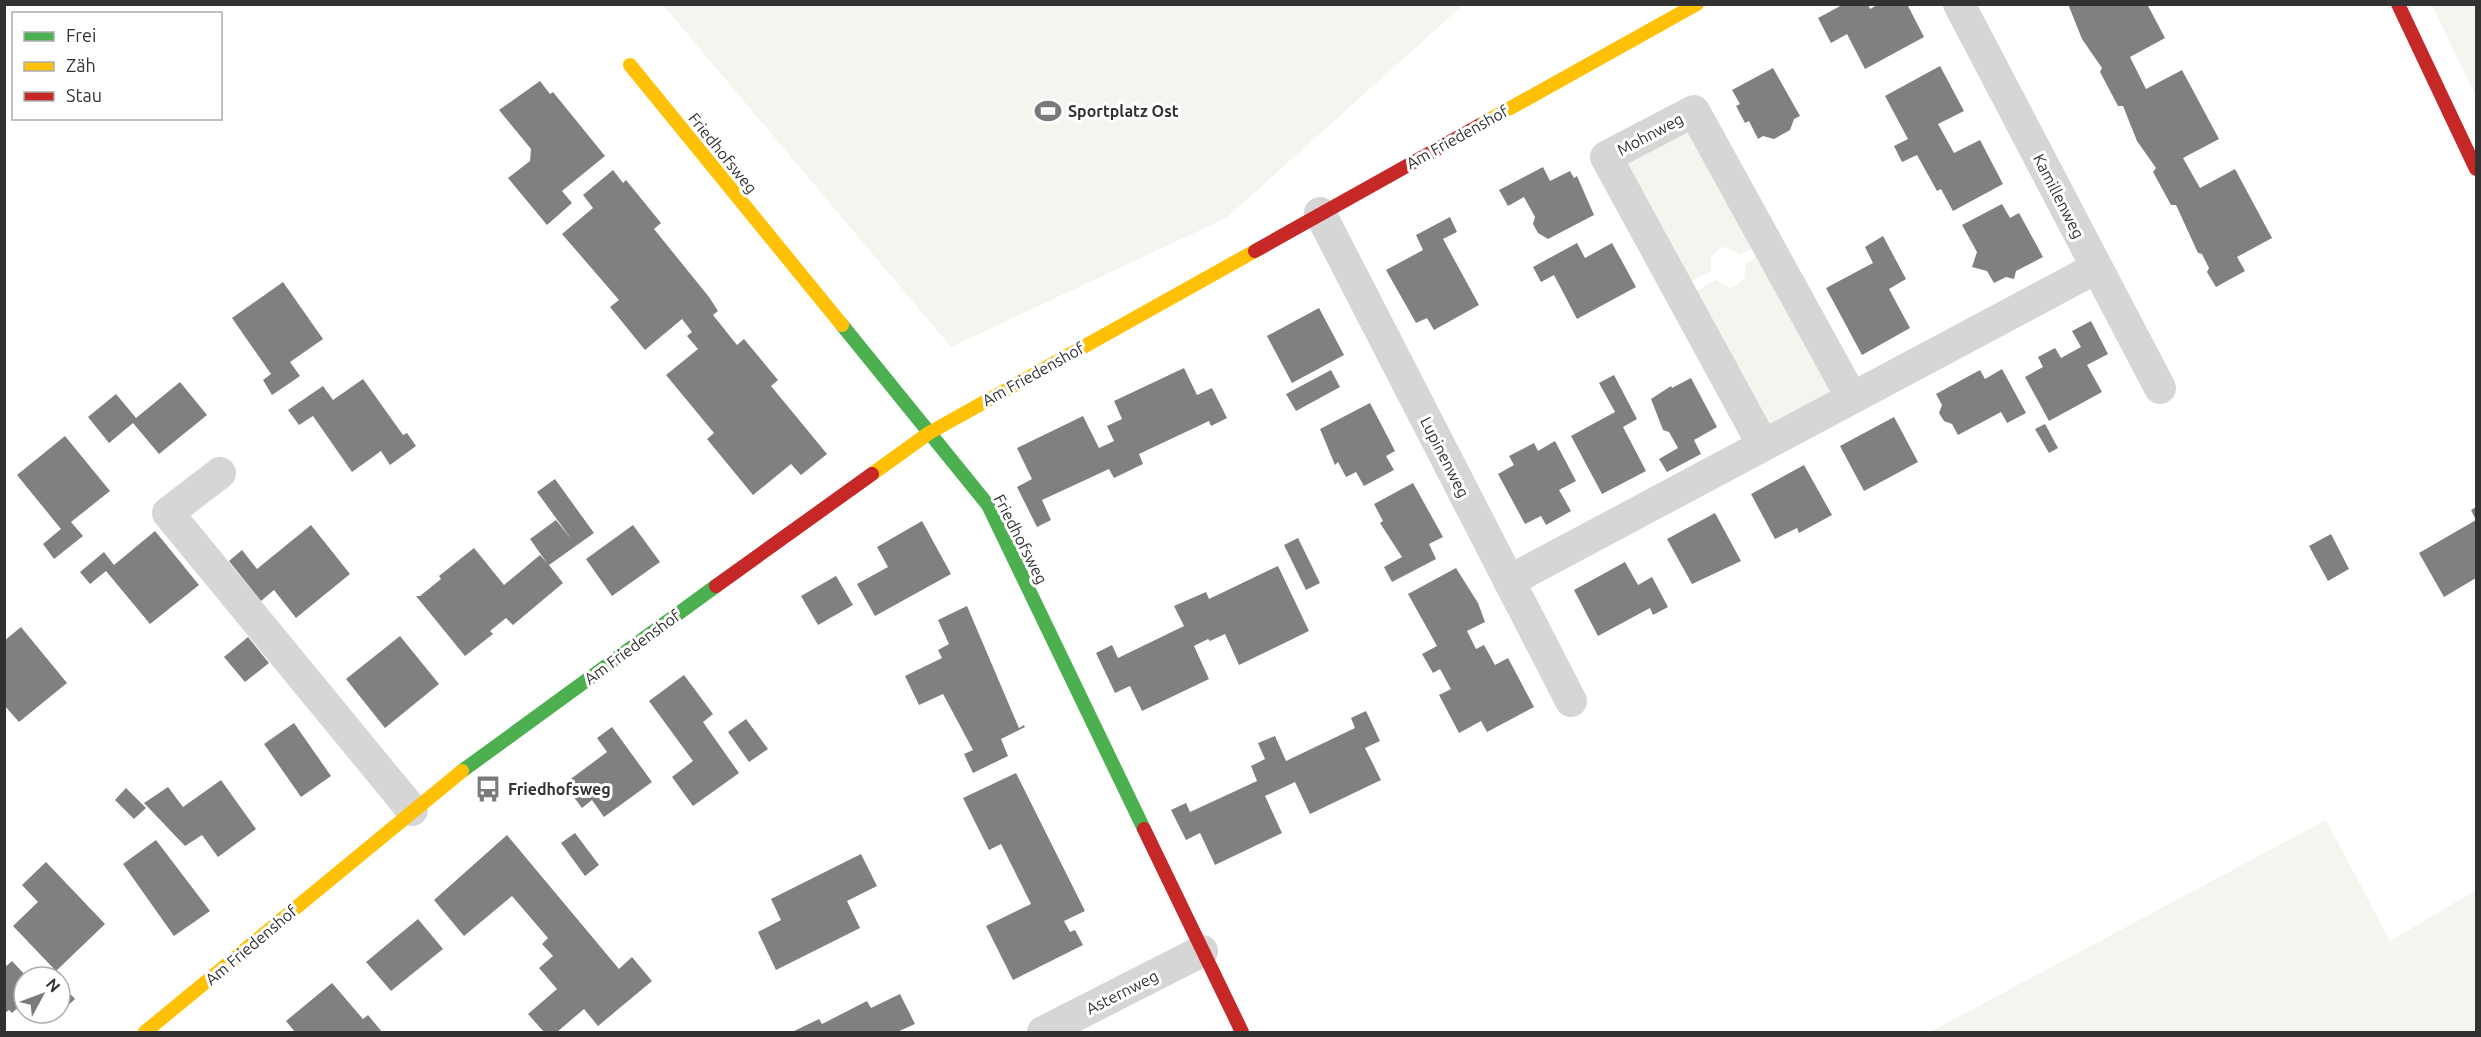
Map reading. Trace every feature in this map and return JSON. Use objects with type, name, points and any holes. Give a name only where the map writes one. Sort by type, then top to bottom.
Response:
[{"type":"street","name":"Am Friedenshof","points":[[145,1032],[412,810],[507,737],[929,433],[1697,4]]},
{"type":"street","name":"Kamillenweg","points":[[1959,4],[2160,388]]},
{"type":"street","points":[[2398,4],[2476,169]]},
{"type":"street","name":"Friedhofsweg","points":[[630,65],[988,505],[1242,1032]]},
{"type":"street","name":"Mohnweg","points":[[1763,445],[1606,157],[1694,111],[1852,398]]},
{"type":"street","name":"Lupinenweg","points":[[1320,213],[1571,701]]},
{"type":"street","points":[[1509,581],[2096,268]]},
{"type":"street","points":[[220,473],[168,513],[412,810]]},
{"type":"street","name":"Asternweg","points":[[1043,1032],[1202,951]]},
{"type":"shaded area","name":"Sportplatz Ost","points":[[663,5],[1463,5],[1226,218],[951,347]]},
{"type":"shaded area","points":[[2432,5],[2476,5],[2476,97]]},
{"type":"shaded area","points":[[1692,116],[1762,243],[1739,255],[1728,247],[1721,248],[1711,257],[1711,271],[1683,286],[1613,158]]},
{"type":"shaded area","points":[[1766,252],[1844,396],[1764,440],[1688,295],[1716,280],[1730,288],[1738,285],[1744,277],[1745,264]]},
{"type":"shaded area","points":[[2326,820],[2390,941],[2476,890],[2476,1032],[1930,1032]]},
{"type":"building","points":[[1844,4],[1868,4],[1870,9],[1879,4],[1907,4],[1924,37],[1865,69],[1847,34],[1831,43],[1818,18]]},
{"type":"building","points":[[2068,4],[2147,4],[2165,38],[2130,57],[2146,89],[2182,70],[2219,139],[2183,158],[2200,188],[2235,169],[2272,238],[2237,257],[2245,271],[2216,287],[2207,272],[2209,268],[2202,254],[2198,253],[2176,205],[2171,205],[2153,172],[2156,168],[2137,141],[2123,106],[2118,106],[2100,72],[2102,68],[2082,39]]},
{"type":"building","points":[[1940,66],[1964,111],[1938,124],[1954,153],[1980,140],[2003,184],[1953,211],[1941,189],[1937,191],[1917,155],[1902,162],[1894,146],[1908,139],[1885,96]]},
{"type":"building","points":[[1773,68],[1800,116],[1794,119],[1790,130],[1774,139],[1763,136],[1758,139],[1749,121],[1745,123],[1736,106],[1740,104],[1732,90]]},
{"type":"building","points":[[540,81],[550,94],[553,92],[605,156],[562,191],[572,203],[547,225],[508,178],[530,161],[531,149],[499,110]]},
{"type":"building","points":[[1543,167],[1550,181],[1570,171],[1574,178],[1577,176],[1594,215],[1548,239],[1538,233],[1533,224],[1535,217],[1524,197],[1508,206],[1499,190]]},
{"type":"building","points":[[613,170],[623,183],[626,180],[661,223],[654,229],[709,297],[718,311],[713,315],[737,345],[744,339],[778,380],[771,386],[827,454],[801,475],[791,464],[753,495],[707,439],[714,433],[666,375],[698,349],[687,336],[692,332],[682,319],[645,350],[610,307],[619,300],[562,234],[593,208],[583,195]]},
{"type":"building","points":[[2002,204],[2010,218],[2019,213],[2043,257],[2016,271],[2014,279],[2006,277],[1994,283],[1987,271],[1972,267],[1977,252],[1962,225]]},
{"type":"building","points":[[1450,217],[1457,232],[1443,239],[1479,305],[1434,330],[1427,318],[1416,323],[1386,270],[1423,250],[1416,235]]},
{"type":"building","points":[[1883,236],[1906,279],[1889,289],[1910,328],[1862,355],[1826,288],[1873,263],[1865,247]]},
{"type":"building","points":[[1577,243],[1585,258],[1612,243],[1636,287],[1577,319],[1554,275],[1541,282],[1533,267]]},
{"type":"building","points":[[283,282],[323,339],[290,362],[300,376],[272,395],[263,380],[271,374],[232,318]]},
{"type":"building","points":[[1319,308],[1344,355],[1292,383],[1267,336]]},
{"type":"building","points":[[2091,321],[2108,354],[2087,365],[2102,392],[2049,421],[2025,377],[2043,367],[2038,357],[2055,348],[2061,358],[2081,347],[2072,331]]},
{"type":"building","points":[[1184,368],[1197,395],[1212,388],[1227,418],[1211,426],[1209,421],[1139,454],[1143,464],[1114,478],[1109,469],[1042,500],[1051,520],[1037,527],[1017,487],[1032,479],[1017,448],[1083,416],[1099,448],[1114,441],[1107,426],[1122,419],[1114,401]]},
{"type":"building","points":[[2002,369],[2026,413],[2007,423],[2001,412],[1958,435],[1952,424],[1944,421],[1939,413],[1942,405],[1936,394],[1980,370],[1985,379]]},
{"type":"building","points":[[1331,370],[1340,387],[1296,411],[1286,394]]},
{"type":"building","points":[[1614,375],[1637,419],[1623,427],[1646,471],[1602,494],[1571,436],[1615,412],[1599,383]]},
{"type":"building","points":[[1691,378],[1717,427],[1694,440],[1701,454],[1667,472],[1659,459],[1678,448],[1669,432],[1663,430],[1651,399],[1671,386],[1672,388]]},
{"type":"building","points":[[363,379],[403,435],[407,433],[416,446],[390,465],[381,451],[352,472],[313,416],[299,425],[288,410],[323,386],[333,400]]},
{"type":"building","points":[[180,382],[207,415],[159,454],[133,423],[109,443],[88,417],[116,394],[136,418]]},
{"type":"building","points":[[1370,403],[1395,451],[1386,456],[1394,470],[1364,486],[1356,472],[1346,477],[1338,462],[1335,465],[1320,429]]},
{"type":"building","points":[[1894,417],[1918,462],[1864,491],[1840,446]]},
{"type":"building","points":[[2045,424],[2058,448],[2049,453],[2035,429]]},
{"type":"building","points":[[65,436],[110,491],[71,522],[83,536],[54,559],[43,544],[61,529],[17,475]]},
{"type":"building","points":[[1555,441],[1576,481],[1559,490],[1571,511],[1546,525],[1541,516],[1525,524],[1498,474],[1514,465],[1509,456],[1534,443],[1538,451]]},
{"type":"building","points":[[1804,465],[1832,515],[1799,533],[1797,528],[1775,539],[1751,494]]},
{"type":"building","points":[[555,479],[594,533],[549,565],[563,583],[513,625],[506,618],[490,631],[493,634],[465,656],[416,596],[420,596],[441,579],[439,576],[474,548],[504,585],[540,555],[547,563],[530,539],[556,520],[572,540],[537,492]]},
{"type":"building","points":[[1413,483],[1443,537],[1429,544],[1436,559],[1392,582],[1384,567],[1402,557],[1380,523],[1383,521],[1374,504]]},
{"type":"building","points":[[2476,507],[2476,520],[2471,510]]},
{"type":"building","points":[[1715,513],[1741,561],[1692,584],[1667,539]]},
{"type":"building","points":[[2476,520],[2476,578],[2444,597],[2419,553]]},
{"type":"building","points":[[922,521],[951,574],[875,616],[857,584],[888,567],[877,547]]},
{"type":"building","points":[[311,525],[350,574],[296,618],[274,590],[261,601],[229,561],[242,550],[257,569]]},
{"type":"building","points":[[633,525],[660,562],[612,596],[586,559]]},
{"type":"building","points":[[155,531],[199,585],[150,624],[106,571],[90,584],[80,572],[104,552],[114,565]]},
{"type":"building","points":[[2331,534],[2349,569],[2328,581],[2309,546]]},
{"type":"building","points":[[1298,538],[1320,583],[1306,590],[1284,545]]},
{"type":"building","points":[[1625,562],[1638,585],[1652,577],[1668,607],[1653,615],[1650,608],[1598,636],[1574,590]]},
{"type":"building","points":[[1278,566],[1309,631],[1239,665],[1225,634],[1210,641],[1208,639],[1194,646],[1209,679],[1142,711],[1130,686],[1115,693],[1096,653],[1112,645],[1118,658],[1184,626],[1174,606],[1206,592],[1209,599]]},
{"type":"building","points":[[1456,568],[1478,603],[1485,622],[1467,631],[1476,649],[1484,645],[1495,665],[1508,658],[1534,707],[1487,732],[1481,721],[1459,733],[1439,695],[1451,689],[1440,669],[1433,673],[1422,654],[1437,646],[1408,594]]},
{"type":"building","points":[[836,576],[853,605],[818,625],[801,596]]},
{"type":"building","points":[[967,606],[1019,728],[1024,725],[1025,727],[1001,739],[1008,756],[973,773],[964,754],[973,750],[943,694],[919,705],[905,676],[942,658],[938,650],[949,644],[938,620]]},
{"type":"building","points":[[21,627],[67,683],[19,722],[4,705],[4,641]]},
{"type":"building","points":[[400,636],[439,684],[385,728],[346,679]]},
{"type":"building","points":[[248,637],[269,663],[245,682],[224,657]]},
{"type":"building","points":[[684,675],[713,714],[703,722],[739,773],[693,806],[672,777],[693,761],[649,701]]},
{"type":"building","points":[[1366,711],[1380,741],[1365,748],[1381,780],[1310,814],[1295,782],[1265,796],[1282,833],[1215,865],[1200,833],[1186,840],[1171,810],[1186,803],[1190,812],[1257,781],[1251,766],[1265,759],[1258,743],[1275,736],[1286,761],[1355,728],[1351,718]]},
{"type":"building","points":[[746,719],[768,749],[749,762],[728,732]]},
{"type":"building","points":[[294,723],[331,776],[301,797],[264,744]]},
{"type":"building","points":[[612,727],[652,782],[604,817],[592,800],[582,808],[564,784],[607,752],[597,738]]},
{"type":"building","points":[[1016,773],[1085,911],[1064,921],[1070,932],[1075,930],[1083,945],[1013,980],[986,926],[1031,904],[1001,844],[989,850],[963,798]]},
{"type":"building","points":[[221,780],[256,829],[218,857],[202,835],[185,846],[144,803],[168,787],[183,807]]},
{"type":"building","points":[[126,788],[146,808],[134,819],[115,800]]},
{"type":"building","points":[[575,833],[599,865],[585,876],[561,843]]},
{"type":"building","points":[[507,835],[619,969],[632,957],[652,981],[598,1026],[584,1009],[557,1032],[544,1032],[528,1014],[557,989],[539,968],[553,956],[542,944],[548,938],[512,896],[464,936],[434,900]]},
{"type":"building","points":[[156,840],[210,911],[174,936],[123,864]]},
{"type":"building","points":[[861,854],[877,886],[847,901],[860,928],[776,970],[758,932],[781,920],[771,899]]},
{"type":"building","points":[[46,862],[105,924],[62,965],[50,965],[13,926],[38,902],[22,885]]},
{"type":"building","points":[[418,919],[443,949],[391,991],[366,962]]},
{"type":"building","points":[[12,961],[16,965],[12,965],[12,1013],[9,1010],[4,1014],[4,968]]},
{"type":"building","points":[[332,983],[363,1019],[368,1015],[382,1032],[295,1032],[286,1021]]},
{"type":"building","points":[[900,994],[915,1024],[897,1032],[792,1032],[819,1019],[822,1024],[867,1001],[871,1008]]},
{"type":"traffic: fast","points":[[842,325],[988,505],[1144,829]]},
{"type":"traffic: fast","points":[[462,771],[716,586]]},
{"type":"traffic: slow","points":[[1480,125],[1697,4]]},
{"type":"traffic: slow","points":[[630,65],[842,325]]},
{"type":"traffic: slow","points":[[872,474],[929,433],[1255,251]]},
{"type":"traffic: slow","points":[[145,1032],[462,771]]},
{"type":"traffic: jam","points":[[2398,4],[2476,169]]},
{"type":"traffic: jam","points":[[1255,251],[1480,125]]},
{"type":"traffic: jam","points":[[716,586],[872,474]]},
{"type":"traffic: jam","points":[[1144,829],[1242,1032]]},
{"type":"place","name":"Sportplatz Ost","points":[[1048,111]]},
{"type":"place","name":"Friedhofsweg","points":[[488,789]]}]
